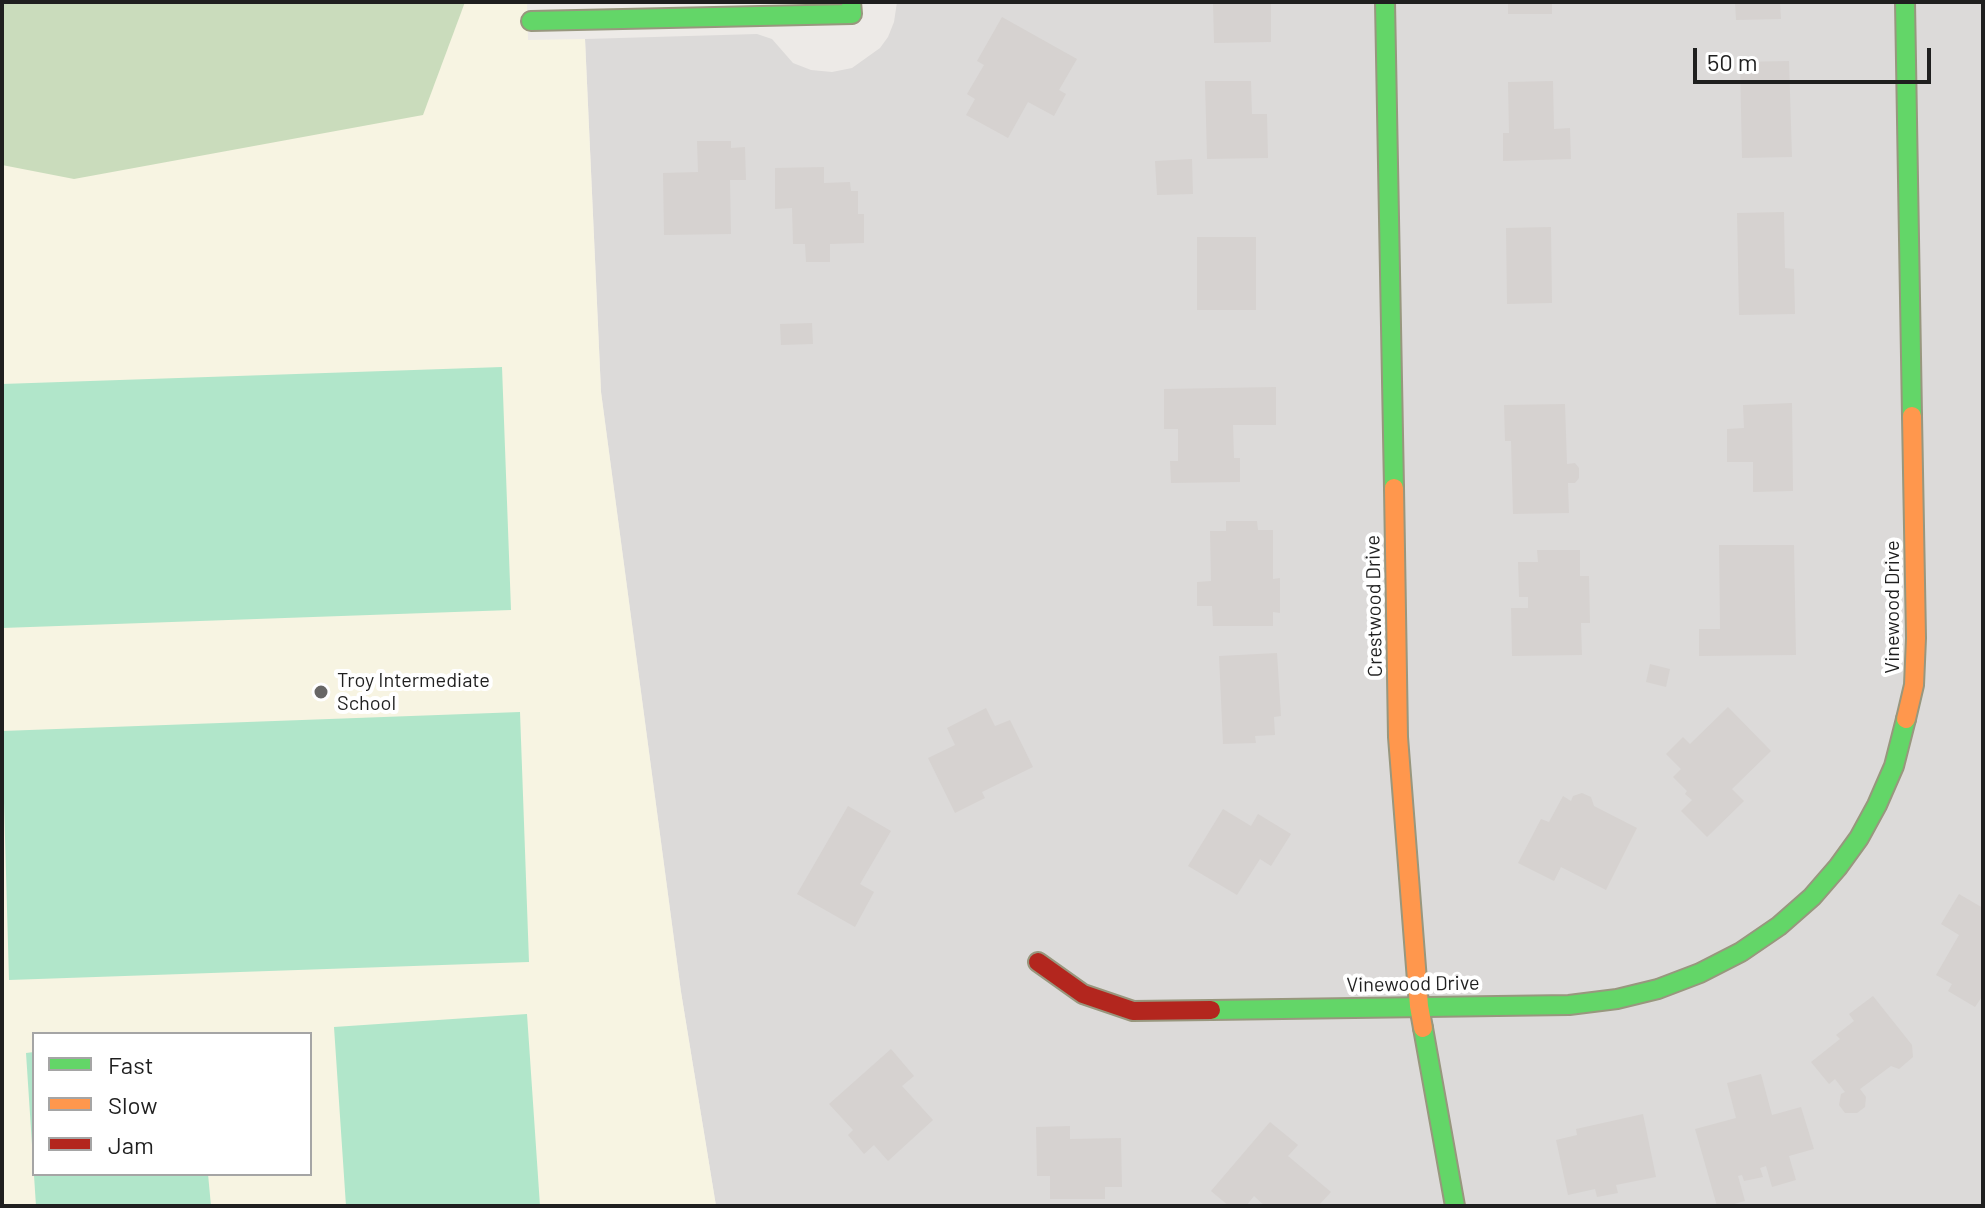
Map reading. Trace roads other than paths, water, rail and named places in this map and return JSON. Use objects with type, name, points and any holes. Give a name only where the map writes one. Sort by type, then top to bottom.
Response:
[{"type":"street","name":"Crestwood Drive","points":[[1385,2],[1398,737],[1419,1006],[1455,1206]]},
{"type":"street","name":"Vinewood Drive","points":[[1038,962],[1083,994],[1133,1011],[1569,1005],[1617,999],[1658,989],[1700,973],[1741,952],[1779,926],[1812,897],[1859,838],[1877,805],[1894,766],[1914,685],[1916,638],[1905,2]]},
{"type":"street","points":[[531,21],[852,8]]},
{"type":"place","name":"Troy Intermediate School","points":[[321,692]]}]
